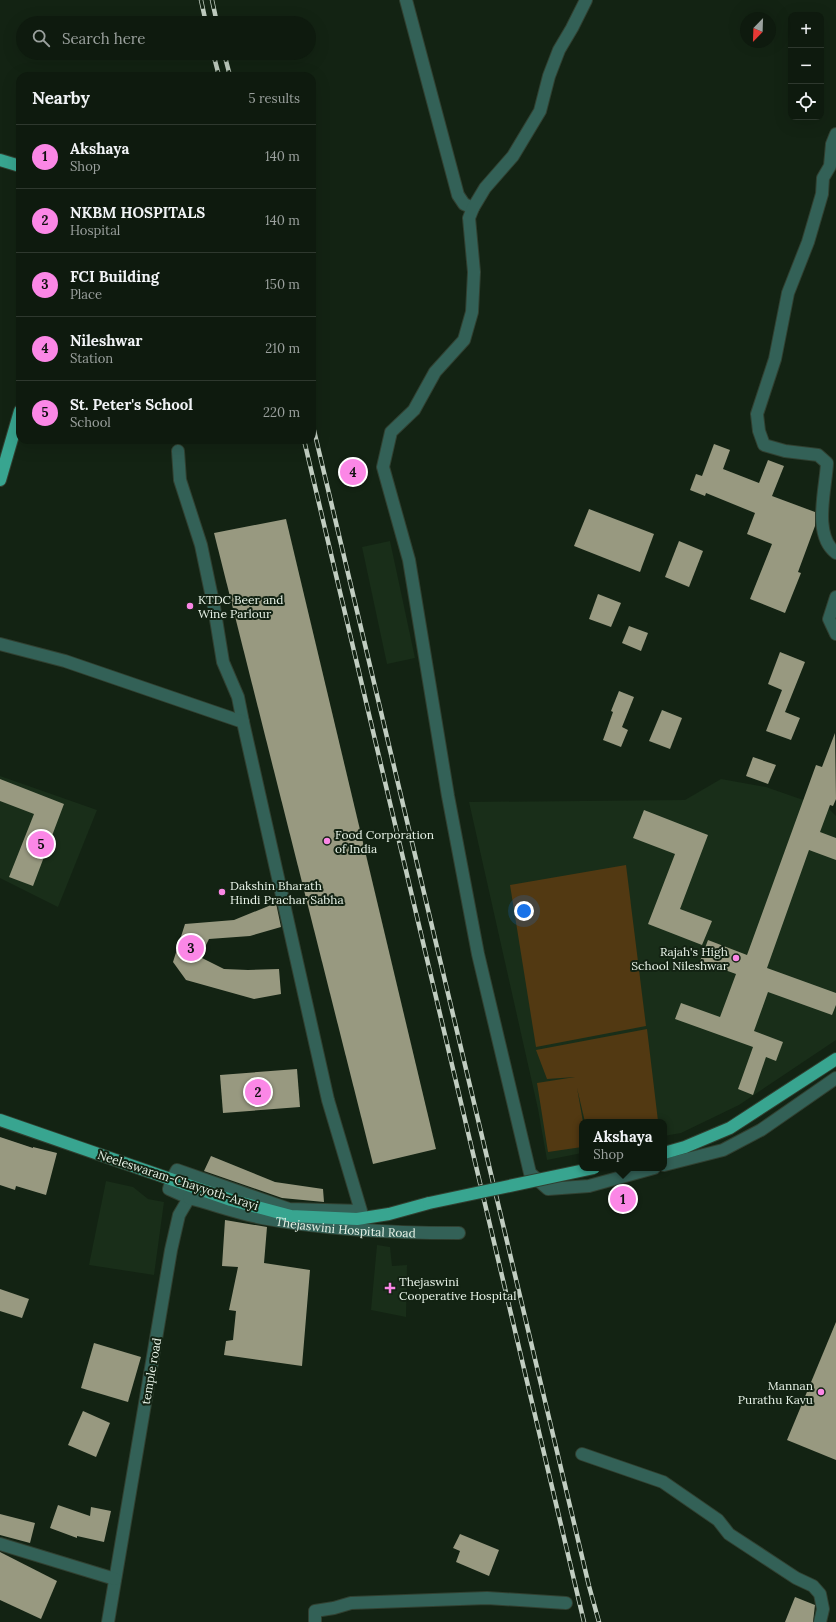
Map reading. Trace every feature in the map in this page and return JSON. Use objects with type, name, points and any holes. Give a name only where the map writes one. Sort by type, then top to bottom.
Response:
[{"type":"main road","points":[[0,160],[16,165]]},
{"type":"main road","points":[[0,480],[16,425]]},
{"type":"main road","points":[[667,1151],[685,1146],[730,1128],[836,1059]]},
{"type":"main road","name":"Neeleswaram-Chayyoth-Arayi","points":[[0,1120],[231,1200],[291,1216],[357,1219],[389,1214],[429,1203],[580,1171]]},
{"type":"street","points":[[406,0],[458,194],[464,204],[473,208]]},
{"type":"street","points":[[586,0],[572,28],[558,50],[549,76],[540,111],[513,156],[485,188],[469,218],[474,272],[472,312],[464,340],[436,372],[414,410],[391,432],[383,467],[410,560],[448,796],[477,946],[530,1173],[548,1189],[589,1186],[643,1171]]},
{"type":"street","points":[[836,134],[832,144],[830,166],[823,178],[822,194],[813,228],[788,293],[775,359],[758,414],[759,431],[764,445],[785,451],[818,455],[827,463],[827,476],[823,489],[822,510],[825,536],[832,550],[836,553]]},
{"type":"street","points":[[178,451],[180,480],[201,545],[214,607],[222,662],[238,697],[328,1100],[361,1211],[289,1210],[176,1170],[169,1189],[188,1198]]},
{"type":"street","points":[[836,597],[829,619],[836,634]]},
{"type":"street","points":[[0,644],[65,661],[243,722]]},
{"type":"street","points":[[667,1165],[723,1150],[761,1130],[836,1078]]},
{"type":"street","name":"Thejaswini Hospital Road","points":[[188,1198],[261,1218],[347,1229],[407,1233],[459,1233]]},
{"type":"street","name":"temple road","points":[[108,1622],[171,1250],[179,1215],[188,1198]]},
{"type":"street","points":[[582,1454],[663,1482],[718,1520],[729,1534],[796,1578],[813,1586],[820,1594],[823,1609],[820,1622]]},
{"type":"street","points":[[0,1544],[115,1579]]},
{"type":"street","points":[[314,1622],[316,1611],[351,1603],[487,1598],[566,1603]]},
{"type":"shaded area","points":[[390,541],[415,658],[387,664],[362,547]]},
{"type":"shaded area","points":[[0,776],[97,810],[58,907],[0,878]]},
{"type":"shaded area","points":[[721,779],[766,787],[829,809],[836,816],[836,1040],[739,1105],[681,1133],[667,1135],[667,1119],[579,1119],[579,1154],[547,1160],[538,1109],[469,802],[685,800]]},
{"type":"shaded area","points":[[626,865],[646,1026],[536,1047],[510,885]]},
{"type":"shaded area","points":[[647,1029],[658,1119],[584,1119],[577,1088],[582,1119],[579,1119],[579,1147],[548,1152],[537,1083],[575,1077],[547,1079],[536,1050]]},
{"type":"shaded area","points":[[106,1181],[133,1187],[148,1199],[164,1202],[154,1275],[89,1265]]},
{"type":"shaded area","name":"Thejaswini Cooperative Hospital","points":[[377,1245],[390,1247],[392,1266],[407,1265],[406,1317],[371,1310]]},
{"type":"building","points":[[714,444],[730,450],[723,469],[759,483],[768,460],[784,466],[772,496],[815,512],[815,526],[798,572],[801,573],[785,613],[750,599],[772,544],[747,534],[755,513],[706,493],[705,496],[690,490],[696,474],[702,476]]},
{"type":"building","points":[[589,509],[654,534],[640,572],[574,546]]},
{"type":"building","name":"Food Corporation of India","points":[[286,519],[436,1149],[373,1164],[214,533]]},
{"type":"building","points":[[679,541],[703,551],[689,587],[665,577]]},
{"type":"building","points":[[598,594],[621,603],[611,627],[589,619]]},
{"type":"building","points":[[629,626],[648,633],[641,651],[622,643]]},
{"type":"building","points":[[780,652],[805,662],[785,712],[800,718],[791,740],[766,731],[782,690],[768,684]]},
{"type":"building","points":[[619,691],[634,697],[622,727],[628,730],[621,747],[603,740],[613,712],[611,711]]},
{"type":"building","points":[[662,710],[682,718],[670,749],[649,741]]},
{"type":"building","name":"Rajah's High School Nileshwar","points":[[835,733],[836,799],[833,806],[830,805],[820,832],[836,838],[836,860],[809,850],[767,968],[836,993],[836,1005],[832,1015],[768,992],[754,1031],[783,1042],[776,1061],[766,1057],[753,1095],[738,1089],[753,1047],[675,1019],[681,1003],[720,1017],[736,974],[700,961],[708,940],[747,955],[816,765],[822,767]]},
{"type":"building","points":[[753,757],[776,765],[768,784],[746,776]]},
{"type":"building","points":[[0,779],[64,804],[33,886],[9,877],[34,814],[0,801]]},
{"type":"building","name":"Rajah's High School Nileshwar","points":[[644,810],[708,835],[680,909],[712,921],[702,945],[648,924],[675,854],[633,838]]},
{"type":"building","points":[[276,903],[281,927],[250,936],[209,939],[200,957],[224,969],[279,969],[281,994],[254,999],[186,980],[173,962],[185,924],[234,920]]},
{"type":"building","points":[[297,1069],[300,1107],[223,1113],[220,1075]]},
{"type":"building","points":[[0,1137],[33,1148],[57,1153],[46,1195],[16,1186],[15,1190],[0,1185]]},
{"type":"building","points":[[211,1156],[275,1182],[323,1189],[324,1202],[282,1198],[204,1171]]},
{"type":"building","points":[[225,1220],[267,1227],[264,1263],[310,1270],[302,1366],[224,1355],[226,1341],[233,1340],[236,1311],[229,1310],[238,1267],[222,1266]]},
{"type":"building","points":[[0,1289],[29,1299],[22,1318],[0,1311]]},
{"type":"building","name":"Mannan Purathu Kavu","points":[[836,1322],[836,1460],[787,1440]]},
{"type":"building","points":[[94,1343],[141,1357],[128,1402],[81,1388]]},
{"type":"building","points":[[83,1411],[110,1423],[96,1457],[68,1445]]},
{"type":"building","points":[[58,1505],[90,1516],[91,1507],[111,1511],[104,1542],[77,1536],[77,1538],[50,1528]]},
{"type":"building","points":[[0,1514],[35,1523],[30,1543],[0,1535]]},
{"type":"building","points":[[460,1534],[499,1550],[489,1576],[456,1562],[460,1551],[453,1548]]},
{"type":"building","points":[[0,1552],[57,1581],[41,1619],[0,1600]]},
{"type":"building","points":[[795,1597],[815,1605],[813,1622],[785,1622]]},
{"type":"railway","points":[[201,0],[204,16]]},
{"type":"railway","points":[[212,0],[215,16]]},
{"type":"railway","points":[[215,60],[218,72]]},
{"type":"railway","points":[[226,60],[229,72]]},
{"type":"railway","points":[[316,439],[589,1586],[599,1622]]},
{"type":"railway","points":[[305,444],[584,1622]]},
{"type":"place","name":"Nileshwar","points":[[353,472]]},
{"type":"place","name":"KTDC Beer and Wine Parlour","points":[[190,606]]},
{"type":"place","name":"Food Corporation of India","points":[[327,841]]},
{"type":"place","name":"St. Peter's School","points":[[41,844]]},
{"type":"place","name":"Dakshin Bharath Hindi Prachar Sabha","points":[[222,892]]},
{"type":"place","name":"FCI Building","points":[[191,948]]},
{"type":"place","name":"Rajah's High School Nileshwar","points":[[736,958]]},
{"type":"place","name":"NKBM HOSPITALS","points":[[258,1092]]},
{"type":"place","name":"Akshaya","points":[[623,1199]]},
{"type":"place","name":"Thejaswini Cooperative Hospital","points":[[390,1288]]},
{"type":"place","name":"Mannan Purathu Kavu","points":[[821,1392]]}]
